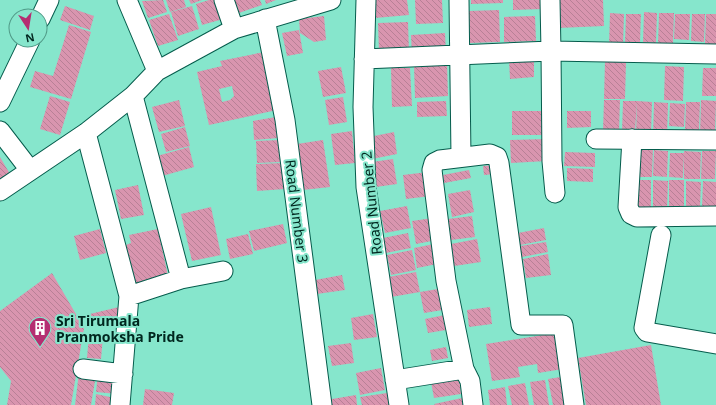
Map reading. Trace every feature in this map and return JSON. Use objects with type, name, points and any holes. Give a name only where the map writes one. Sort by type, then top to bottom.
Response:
[{"type":"street","points":[[127,0],[158,71]]},
{"type":"street","points":[[224,0],[234,29]]},
{"type":"street","points":[[0,191],[86,133],[133,96],[158,71],[234,29],[329,0]]},
{"type":"street","name":"Road Number 2","points":[[366,0],[363,107],[366,187],[399,405]]},
{"type":"street","points":[[459,0],[461,157]]},
{"type":"street","points":[[550,0],[552,161],[555,193]]},
{"type":"street","name":"Road Number 3","points":[[265,19],[285,120],[322,405]]},
{"type":"street","points":[[0,102],[26,48]]},
{"type":"street","points":[[364,59],[551,51],[716,54]]},
{"type":"street","points":[[133,96],[181,279]]},
{"type":"street","points":[[0,131],[30,170]]},
{"type":"street","points":[[86,133],[130,296],[120,405]]},
{"type":"street","points":[[596,139],[716,140]]},
{"type":"street","points":[[632,139],[628,207],[631,214],[637,217],[716,216]]},
{"type":"street","points":[[473,405],[470,381],[464,369],[446,281],[432,170],[434,163],[440,160],[490,154],[497,157],[521,325],[563,325],[574,405]]},
{"type":"street","points":[[661,235],[644,328],[647,332],[716,344]]},
{"type":"street","points":[[130,296],[181,279],[223,271]]},
{"type":"street","points":[[83,369],[123,374]]},
{"type":"street","points":[[395,380],[464,369]]},
{"type":"building","points":[[163,0],[167,12],[148,18],[142,1]]},
{"type":"building","points":[[166,0],[184,0],[186,7],[170,12]]},
{"type":"building","points":[[189,0],[202,0],[191,4]]},
{"type":"building","points":[[209,0],[217,0],[223,19],[202,25],[196,4]]},
{"type":"building","points":[[232,0],[260,0],[262,5],[236,14]]},
{"type":"building","points":[[265,0],[276,0],[266,4]]},
{"type":"building","points":[[374,0],[407,0],[409,15],[375,18]]},
{"type":"building","points":[[415,0],[442,0],[443,23],[416,24]]},
{"type":"building","points":[[471,0],[503,0],[503,3],[471,4]]},
{"type":"building","points":[[513,0],[541,0],[542,9],[513,10]]},
{"type":"building","points":[[557,0],[603,0],[604,26],[558,28]]},
{"type":"building","points":[[65,6],[94,16],[90,30],[60,20]]},
{"type":"building","points":[[192,6],[199,29],[178,36],[171,12]]},
{"type":"building","points":[[499,10],[500,42],[470,43],[469,11]]},
{"type":"building","points":[[644,12],[657,13],[656,43],[643,42]]},
{"type":"building","points":[[610,13],[624,14],[623,45],[609,45]]},
{"type":"building","points":[[659,13],[674,13],[673,43],[658,43]]},
{"type":"building","points":[[169,14],[178,40],[158,46],[149,20]]},
{"type":"building","points":[[626,14],[641,14],[640,43],[625,42]]},
{"type":"building","points":[[675,14],[690,14],[689,40],[674,39]]},
{"type":"building","points":[[692,14],[705,14],[704,42],[691,41]]},
{"type":"building","points":[[706,14],[716,14],[716,44],[705,44]]},
{"type":"building","points":[[324,16],[326,40],[314,42],[300,33],[299,19]]},
{"type":"building","points":[[535,16],[536,41],[504,42],[504,17]]},
{"type":"building","points":[[408,22],[409,52],[379,52],[378,23]]},
{"type":"building","points":[[69,25],[91,32],[71,99],[30,87],[35,71],[53,76]]},
{"type":"building","points":[[299,30],[303,53],[287,56],[282,33]]},
{"type":"building","points":[[445,33],[446,54],[412,55],[411,35]]},
{"type":"building","points":[[264,52],[277,110],[209,125],[197,72],[222,66],[220,61]],"holes":[[[232,86],[234,96],[230,100],[222,102],[219,89]]]},
{"type":"building","points":[[534,59],[534,77],[510,79],[509,60]]},
{"type":"building","points":[[605,61],[626,62],[625,99],[604,99]]},
{"type":"building","points":[[447,63],[448,96],[415,98],[414,65]]},
{"type":"building","points":[[665,66],[684,67],[683,101],[664,100]]},
{"type":"building","points":[[341,67],[346,93],[323,97],[318,71]]},
{"type":"building","points":[[391,68],[410,68],[412,106],[392,107]]},
{"type":"building","points":[[703,68],[716,68],[716,96],[702,96]]},
{"type":"building","points":[[50,96],[70,102],[60,135],[40,129]]},
{"type":"building","points":[[343,97],[347,122],[329,125],[325,100]]},
{"type":"building","points":[[179,100],[185,126],[159,132],[152,107]]},
{"type":"building","points":[[604,100],[620,100],[619,132],[603,131]]},
{"type":"building","points":[[701,100],[716,101],[715,134],[700,134]]},
{"type":"building","points":[[446,101],[447,116],[417,117],[417,102]]},
{"type":"building","points":[[623,101],[637,101],[635,132],[622,132]]},
{"type":"building","points":[[637,101],[652,102],[651,134],[636,134]]},
{"type":"building","points":[[654,102],[668,103],[667,136],[653,136]]},
{"type":"building","points":[[686,102],[700,102],[699,131],[685,131]]},
{"type":"building","points":[[670,103],[685,104],[684,127],[669,126]]},
{"type":"building","points":[[512,111],[545,111],[545,135],[512,135]]},
{"type":"building","points":[[567,111],[591,111],[591,127],[567,128]]},
{"type":"building","points":[[276,117],[278,138],[254,140],[253,121]]},
{"type":"building","points":[[185,127],[190,146],[166,152],[161,134]]},
{"type":"building","points":[[352,131],[355,163],[335,165],[331,134]]},
{"type":"building","points":[[394,132],[397,154],[372,159],[369,137]]},
{"type":"building","points":[[546,139],[547,161],[511,163],[510,140]]},
{"type":"building","points":[[280,140],[281,162],[257,163],[256,141]]},
{"type":"building","points":[[323,140],[330,187],[303,190],[297,144]]},
{"type":"building","points":[[189,147],[194,167],[162,176],[157,156]]},
{"type":"building","points":[[637,147],[653,148],[652,177],[636,177]]},
{"type":"building","points":[[654,150],[668,151],[667,177],[653,176]]},
{"type":"building","points":[[684,151],[701,152],[700,179],[684,179]]},
{"type":"building","points":[[702,151],[716,151],[715,179],[701,179]]},
{"type":"building","points":[[565,152],[595,153],[595,167],[564,166]]},
{"type":"building","points":[[670,153],[684,153],[683,178],[669,177]]},
{"type":"building","points":[[0,157],[10,174],[0,180]]},
{"type":"building","points":[[393,159],[397,184],[376,187],[372,162]]},
{"type":"building","points":[[283,163],[285,189],[257,191],[256,164]]},
{"type":"building","points":[[495,165],[496,174],[484,175],[483,166]]},
{"type":"building","points":[[567,168],[593,169],[593,182],[567,181]]},
{"type":"building","points":[[469,170],[471,178],[444,183],[443,175]]},
{"type":"building","points":[[428,172],[431,196],[406,199],[403,175]]},
{"type":"building","points":[[635,180],[651,180],[651,212],[635,212]]},
{"type":"building","points":[[653,180],[668,181],[667,210],[653,210]]},
{"type":"building","points":[[669,180],[684,180],[684,209],[669,209]]},
{"type":"building","points":[[686,181],[701,182],[700,208],[686,208]]},
{"type":"building","points":[[703,181],[716,182],[716,208],[702,207]]},
{"type":"building","points":[[138,185],[144,215],[121,219],[115,190]]},
{"type":"building","points":[[470,190],[474,212],[452,217],[448,194]]},
{"type":"building","points":[[407,206],[411,228],[385,233],[380,211]]},
{"type":"building","points":[[211,207],[221,255],[192,261],[181,214]]},
{"type":"building","points":[[472,216],[475,237],[451,240],[448,219]]},
{"type":"building","points":[[433,218],[437,240],[416,244],[412,221]]},
{"type":"building","points":[[283,224],[287,243],[254,251],[249,231]]},
{"type":"building","points":[[544,228],[546,240],[520,245],[518,233]]},
{"type":"building","points":[[100,229],[106,253],[80,260],[74,236]]},
{"type":"building","points":[[158,229],[168,276],[134,284],[126,245],[131,243],[129,235]]},
{"type":"building","points":[[408,233],[411,248],[386,253],[383,238]]},
{"type":"building","points":[[248,234],[253,254],[230,259],[226,239]]},
{"type":"building","points":[[477,239],[481,262],[454,266],[451,244]]},
{"type":"building","points":[[546,242],[548,252],[522,257],[520,246]]},
{"type":"building","points":[[439,243],[442,263],[417,268],[414,248]]},
{"type":"building","points":[[412,250],[416,270],[391,275],[387,255]]},
{"type":"building","points":[[548,254],[551,275],[526,278],[523,259]]},
{"type":"building","points":[[416,272],[420,292],[391,297],[388,277]]},
{"type":"building","name":"Sri Tirumala Pranmoksha Pride","points":[[52,273],[84,328],[71,405],[7,405],[11,381],[0,367],[0,311]]},
{"type":"building","points":[[342,275],[345,290],[317,294],[315,280]]},
{"type":"building","points":[[444,288],[449,309],[424,313],[420,292]]},
{"type":"building","points":[[119,307],[122,317],[93,324],[90,314]]},
{"type":"building","points":[[490,307],[492,324],[469,327],[467,310]]},
{"type":"building","points":[[373,314],[377,337],[354,340],[351,318]]},
{"type":"building","points":[[450,314],[452,329],[428,333],[425,319]]},
{"type":"building","points":[[556,333],[563,369],[538,373],[537,364],[518,367],[520,377],[492,381],[486,344]]},
{"type":"building","points":[[89,335],[103,336],[101,359],[87,358]]},
{"type":"building","points":[[351,343],[354,363],[332,366],[328,346]]},
{"type":"building","points":[[651,345],[661,405],[586,405],[578,358]]},
{"type":"building","points":[[446,347],[448,358],[432,361],[430,350]]},
{"type":"building","points":[[381,368],[385,390],[360,395],[356,373]]},
{"type":"building","points":[[79,372],[96,375],[91,405],[75,405]]},
{"type":"building","points":[[98,373],[119,376],[117,394],[96,392]]},
{"type":"building","points":[[567,376],[569,405],[553,405],[548,379]]},
{"type":"building","points":[[459,377],[461,394],[434,398],[431,382]]},
{"type":"building","points":[[545,380],[549,405],[534,405],[530,382]]},
{"type":"building","points":[[525,383],[529,405],[512,405],[508,386]]},
{"type":"building","points":[[505,387],[507,405],[490,405],[488,390]]},
{"type":"building","points":[[145,389],[174,393],[172,405],[143,405]]},
{"type":"building","points":[[387,393],[389,405],[362,405],[360,397]]},
{"type":"building","points":[[96,394],[119,399],[118,405],[95,405]]},
{"type":"building","points":[[356,395],[357,405],[327,405],[326,400]]},
{"type":"building","points":[[462,398],[463,405],[434,404]]},
{"type":"place","name":"Sri Tirumala Pranmoksha Pride","points":[[40,348]]}]
